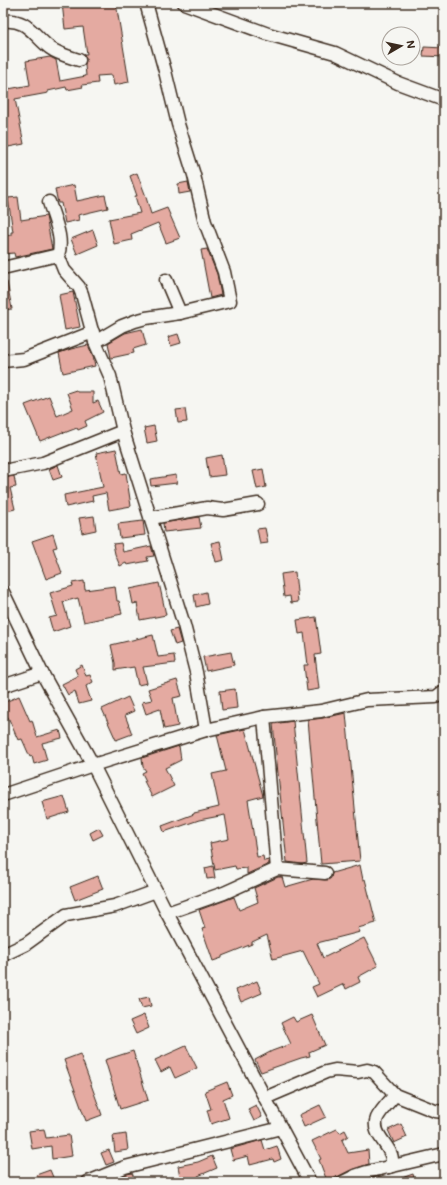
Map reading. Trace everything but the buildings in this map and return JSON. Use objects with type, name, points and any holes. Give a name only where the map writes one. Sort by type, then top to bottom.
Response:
[{"type":"street","points":[[3,360],[24,359],[94,337],[146,318],[180,313],[230,301],[224,272],[205,222],[194,175],[178,124],[166,71],[146,3]]},
{"type":"street","points":[[184,3],[268,34],[335,53],[398,83],[444,100]]},
{"type":"street","points":[[3,21],[12,20],[23,24],[51,49],[79,60]]},
{"type":"street","points":[[48,202],[60,237],[60,249],[58,255],[64,270],[79,287],[94,337],[110,376],[122,431],[184,625],[196,672],[206,730]]},
{"type":"street","points":[[3,268],[58,255]]},
{"type":"street","points":[[166,280],[180,313]]},
{"type":"street","points":[[3,472],[43,463],[122,431]]},
{"type":"street","points":[[151,518],[207,508],[223,510],[258,504]]},
{"type":"street","points":[[3,592],[42,673],[92,765],[156,891],[310,1182]]},
{"type":"street","points":[[3,686],[42,673]]},
{"type":"street","points":[[3,795],[92,765],[206,730],[264,717],[321,711],[367,700],[436,697],[444,691]]},
{"type":"street","points":[[264,717],[277,869]]},
{"type":"street","points":[[168,913],[224,893],[277,869],[325,873]]},
{"type":"street","points":[[3,955],[26,944],[66,915],[115,906],[156,891]]},
{"type":"street","points":[[265,1098],[326,1072],[335,1070],[351,1072],[367,1070],[374,1072],[395,1095],[435,1111],[444,1112]]},
{"type":"street","points":[[389,1167],[392,1162],[390,1154],[376,1126],[377,1118],[395,1095]]},
{"type":"street","points":[[88,1182],[125,1167],[281,1128]]},
{"type":"street","points":[[343,1182],[355,1176],[444,1154]]}]
